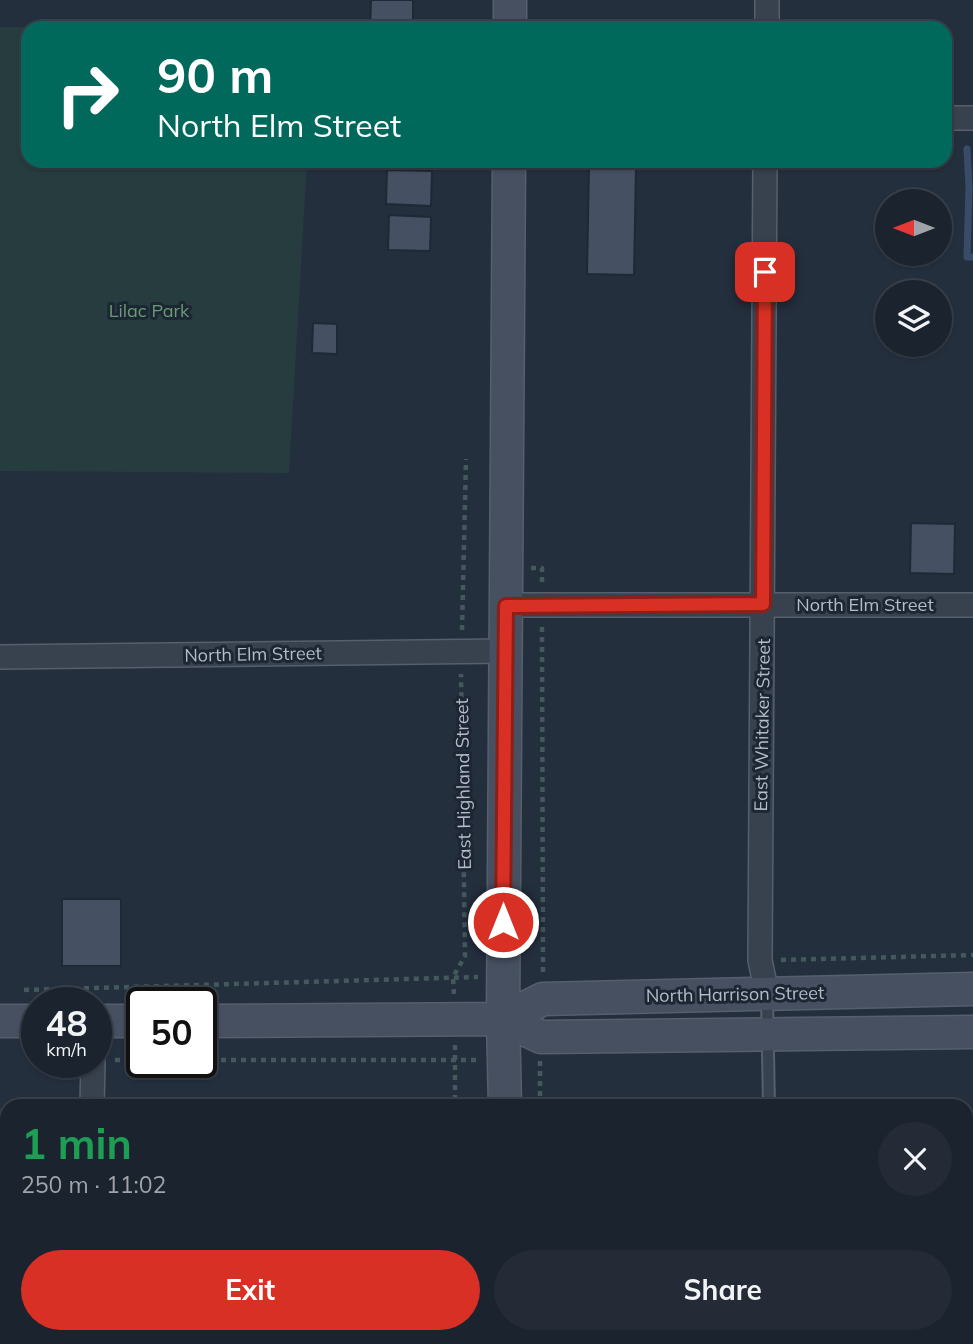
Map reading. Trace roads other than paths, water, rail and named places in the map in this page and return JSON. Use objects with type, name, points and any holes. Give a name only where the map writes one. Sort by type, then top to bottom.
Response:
[{"type":"main road","points":[[510,0],[510,21]]},
{"type":"main road","points":[[505,1099],[503,1019],[509,168]]},
{"type":"main road","name":"North Harrison Street","points":[[217,1021],[503,1019],[543,999],[973,989]]},
{"type":"main road","name":"North Harrison Street","points":[[503,1019],[541,1037],[973,1032]]},
{"type":"main road","points":[[0,1021],[21,1021]]},
{"type":"street","points":[[767,0],[767,21]]},
{"type":"street","points":[[952,118],[973,118]]},
{"type":"street","name":"East Whitaker Street","points":[[765,168],[760,960],[767,994]]},
{"type":"street","name":"North Elm Street","points":[[506,606],[973,605]]},
{"type":"street","name":"North Elm Street","points":[[0,657],[505,651]]},
{"type":"street","points":[[93,1099],[97,1078]]},
{"type":"lane","points":[[767,994],[769,1099]]},
{"type":"waterway","points":[[967,149],[967,257],[973,257]]},
{"type":"park label","name":"Lilac Park","points":[[149,310]]}]
